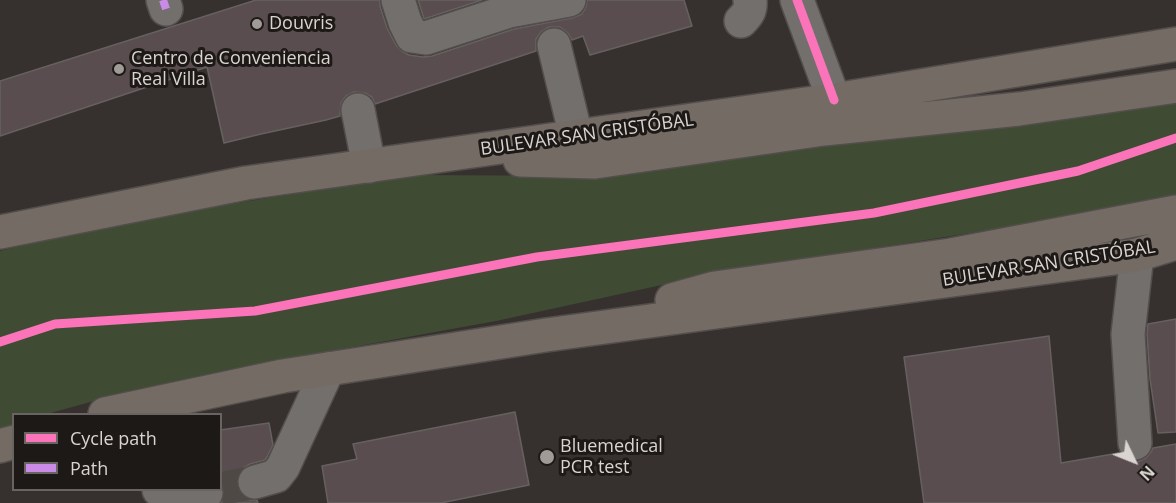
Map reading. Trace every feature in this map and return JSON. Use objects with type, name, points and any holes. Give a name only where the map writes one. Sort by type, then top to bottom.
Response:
[{"type":"main road","name":"BULEVAR SAN CRISTÓBAL","points":[[0,232],[246,183],[834,100],[1176,44]]},
{"type":"main road","points":[[418,158],[595,162],[824,129],[1019,110],[1176,86]]},
{"type":"main road","points":[[546,335],[715,288],[951,255],[1176,212]]},
{"type":"main road","name":"BULEVAR SAN CRISTÓBAL","points":[[110,413],[283,376],[546,335],[1137,255],[1176,243]]},
{"type":"street","points":[[398,0],[412,36],[426,38],[507,5],[569,0]]},
{"type":"street","points":[[797,0],[834,100]]},
{"type":"street","points":[[554,45],[576,136]]},
{"type":"street","points":[[358,110],[369,166]]},
{"type":"street","points":[[1135,443],[1128,334],[1137,255]]},
{"type":"street","points":[[255,482],[276,476],[283,467],[328,369]]},
{"type":"street","points":[[160,491],[174,499],[206,493]]},
{"type":"green space","points":[[1176,101],[1176,197],[1103,212],[717,273],[496,321],[243,367],[130,391],[51,413],[12,413],[12,426],[0,431],[0,251],[113,223],[411,175],[597,176],[862,139]]},
{"type":"building","points":[[256,0],[380,0],[387,28],[396,45],[409,55],[423,57],[514,29],[572,18],[582,14],[587,0],[684,0],[692,26],[590,55],[583,36],[572,40],[568,33],[560,27],[549,27],[536,39],[536,51],[375,104],[372,97],[365,93],[354,92],[346,96],[341,103],[340,116],[224,143],[207,67],[0,136],[0,81]]},
{"type":"building","points":[[418,0],[482,0],[424,19]]},
{"type":"building","points":[[1176,319],[1176,432],[1158,433],[1150,379],[1148,324]]},
{"type":"building","points":[[1049,336],[1061,463],[1119,453],[1127,460],[1137,462],[1146,458],[1153,448],[1176,444],[1176,503],[924,503],[904,357]]},
{"type":"building","points":[[515,412],[529,485],[441,503],[328,503],[322,466],[357,459],[353,444]]},
{"type":"building","points":[[269,423],[273,445],[267,457],[265,460],[242,469],[237,478],[237,487],[242,495],[250,500],[257,500],[258,503],[221,503],[224,499],[222,430]]},
{"type":"tunnel","points":[[222,489],[255,482]]},
{"type":"marked path","points":[[163,0],[166,9]]},
{"type":"cycle path","points":[[797,0],[834,100]]},
{"type":"cycle path","points":[[0,342],[55,324],[255,311],[537,257],[874,213],[1078,171],[1176,138]]},
{"type":"place","name":"Douvris","points":[[257,24]]},
{"type":"place","name":"Centro de Conveniencia Real Villa","points":[[119,69]]},
{"type":"place","name":"Bluemedical PCR test","points":[[547,457]]}]
